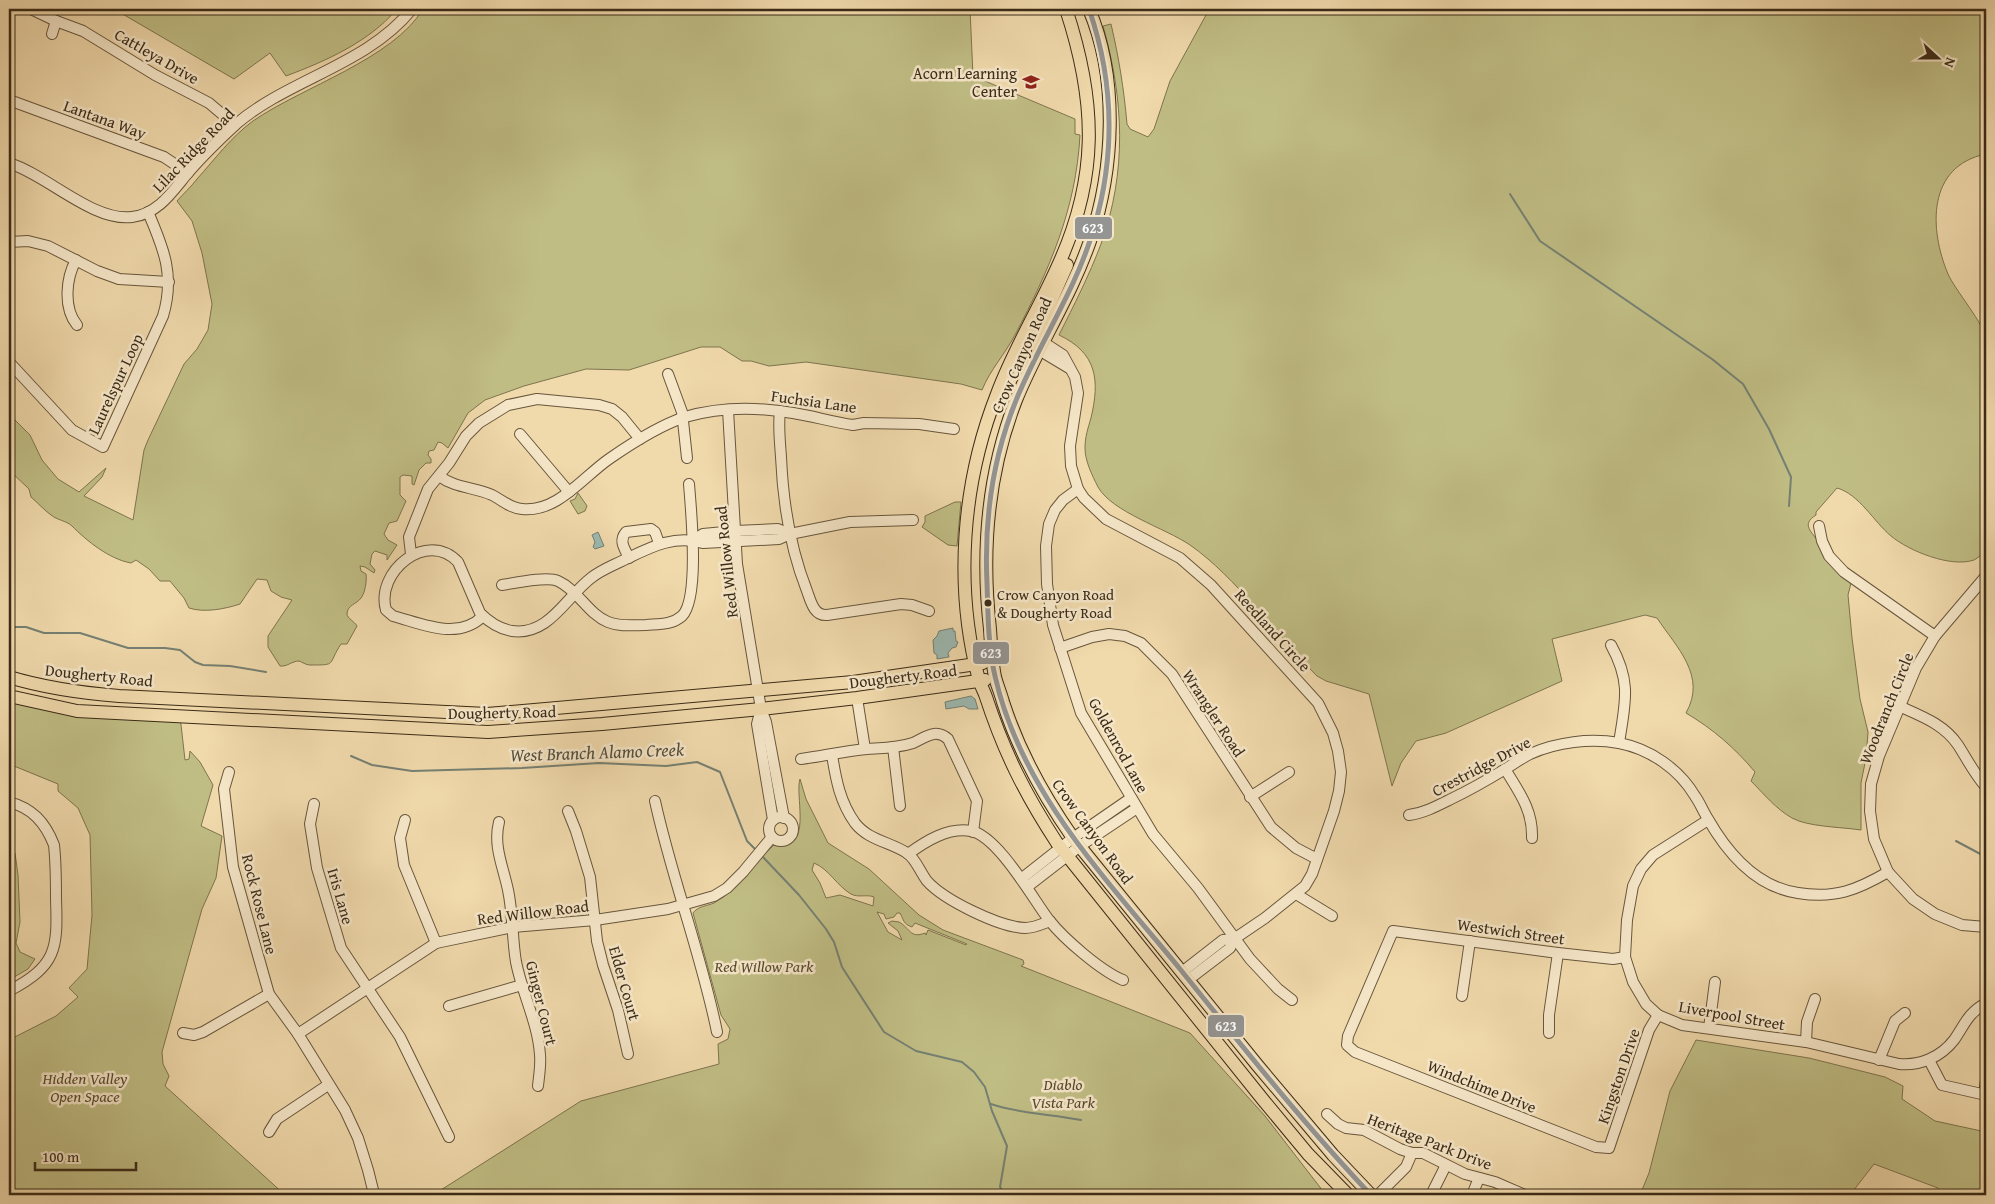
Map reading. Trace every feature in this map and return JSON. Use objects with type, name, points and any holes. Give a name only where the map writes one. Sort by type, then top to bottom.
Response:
[{"type":"main road","name":"Crow Canyon Road","points":[[1066,9],[1080,49],[1088,94],[1089,127],[1083,195],[1076,221],[1057,269],[997,394],[976,460],[968,508],[965,584],[967,613],[979,682],[1014,771],[1032,805],[1064,852],[1264,1101],[1308,1154],[1348,1195]]},
{"type":"main road","name":"Crow Canyon Road","points":[[1088,9],[1099,43],[1110,98],[1107,172],[1090,242],[1016,400],[996,466],[990,500],[985,550],[985,587],[995,678],[1011,726],[1026,760],[1051,807],[1076,842],[1313,1132],[1371,1195]]},
{"type":"main road","points":[[1041,346],[1036,346],[1036,335],[1067,266],[1075,240],[1076,221]]},
{"type":"main road","name":"Dougherty Road","points":[[9,678],[80,693],[119,696],[487,714],[600,706],[853,682],[993,662]]},
{"type":"main road","name":"Dougherty Road","points":[[9,696],[77,711],[488,732],[602,724],[761,709],[979,682],[995,678]]},
{"type":"street","name":"Cattleya Drive","points":[[31,9],[56,22],[83,31],[155,75],[210,103],[235,125]]},
{"type":"street","name":"Lilac Ridge Road","points":[[9,162],[39,176],[88,206],[110,216],[132,217],[148,212],[161,204],[235,125],[255,110],[358,53],[381,38],[412,9]]},
{"type":"street","points":[[52,34],[56,22]]},
{"type":"street","name":"Lantana Way","points":[[9,100],[164,157],[188,173]]},
{"type":"street","name":"Laurelspur Loop","points":[[9,362],[72,430],[103,447],[163,316],[169,293],[166,256],[148,212]]},
{"type":"street","points":[[9,242],[28,241],[48,246],[118,279],[169,282]]},
{"type":"street","points":[[76,260],[71,269],[68,288],[70,312],[72,320],[77,325]]},
{"type":"street","name":"Reedland Circle","points":[[1041,346],[1068,368],[1075,377],[1078,393],[1070,446],[1071,466],[1078,489],[1092,508],[1106,519],[1180,558],[1211,585],[1310,693],[1325,714],[1338,752],[1341,772],[1339,791],[1317,859],[1305,886],[1234,939],[1230,948],[1185,976]]},
{"type":"street","points":[[668,374],[684,418],[687,458]]},
{"type":"street","points":[[411,554],[409,537],[428,489],[466,436],[479,423],[508,405],[554,400],[598,405],[612,409],[622,417],[640,439]]},
{"type":"street","name":"Fuchsia Lane","points":[[439,476],[456,486],[491,495],[511,507],[522,509],[544,506],[569,492],[607,460],[640,439],[684,418],[716,410],[767,409],[852,425],[864,423],[919,424],[954,429]]},
{"type":"street","name":"Red Willow Road","points":[[728,410],[737,564],[761,709],[757,724],[779,819]]},
{"type":"street","points":[[780,411],[782,488],[790,534],[803,581],[813,606],[819,614],[835,614],[902,604],[930,611]]},
{"type":"street","points":[[520,434],[569,492]]},
{"type":"street","points":[[502,585],[556,580],[595,614],[611,624],[620,626],[671,623],[684,615],[689,602],[693,540],[689,484]]},
{"type":"street","name":"Goldenrod Lane","points":[[1078,489],[1063,500],[1055,510],[1046,533],[1048,598],[1053,625],[1082,713],[1153,834],[1198,888],[1234,939],[1278,989],[1292,1000]]},
{"type":"street","points":[[483,616],[472,625],[452,631],[393,616],[389,614],[384,602],[392,575],[400,564],[411,554],[426,550],[438,550],[454,558],[461,568],[483,616],[494,625],[506,630],[518,632],[532,630],[549,620],[602,569],[659,543],[693,540],[703,543],[736,536],[779,539],[790,534],[850,522],[913,520]]},
{"type":"street","points":[[1819,526],[1822,541],[1829,556],[1844,572],[1935,636]]},
{"type":"street","points":[[629,558],[622,542],[622,536],[626,532],[651,529],[656,532],[659,543]]},
{"type":"street","name":"Woodranch Circle","points":[[1986,576],[1935,636],[1916,668],[1879,756],[1871,793],[1870,811],[1874,840],[1888,872],[1913,899],[1935,914],[1962,925],[1986,928]]},
{"type":"street","name":"Wrangler Road","points":[[1060,648],[1092,637],[1109,634],[1125,636],[1141,643],[1172,674],[1267,822],[1279,835],[1296,848],[1317,859]]},
{"type":"street","points":[[1611,645],[1620,662],[1625,682],[1625,704],[1619,743]]},
{"type":"street","points":[[857,698],[865,749]]},
{"type":"street","points":[[1899,706],[1932,720],[1946,731],[1986,787]]},
{"type":"street","points":[[801,759],[865,749],[893,748],[907,745],[936,733],[943,734],[948,739],[977,801],[973,832]]},
{"type":"street","name":"Crestridge Drive","points":[[1409,815],[1421,814],[1530,754],[1563,744],[1592,741],[1619,743],[1659,759],[1680,776],[1695,795],[1708,820],[1733,856],[1752,874],[1768,884],[1789,892],[1812,896],[1839,894],[1862,887],[1888,872]]},
{"type":"street","points":[[893,748],[900,806]]},
{"type":"street","points":[[832,755],[838,790],[845,807],[856,825],[879,841],[908,854],[928,881],[940,892],[989,919],[1023,928],[1032,928],[1050,921]]},
{"type":"street","points":[[1505,769],[1524,800],[1532,823],[1532,838]]},
{"type":"street","name":"Rock Rose Lane","points":[[229,772],[224,789],[233,868],[269,994],[298,1034],[345,1110],[358,1138],[374,1194]]},
{"type":"street","points":[[1250,797],[1288,772]]},
{"type":"street","points":[[655,801],[664,846],[700,960],[717,1032]]},
{"type":"street","points":[[9,802],[27,808],[34,813],[48,831],[54,844],[57,935],[52,952],[40,971],[9,991]]},
{"type":"street","points":[[1024,883],[1076,842],[1134,803]]},
{"type":"street","name":"Iris Lane","points":[[314,804],[310,824],[317,868],[341,948],[400,1037],[449,1137]]},
{"type":"street","name":"Elder Court","points":[[568,811],[576,830],[590,877],[597,941],[618,1010],[628,1054]]},
{"type":"street","points":[[779,819],[792,825],[791,835],[784,841],[770,840],[769,829],[779,819]]},
{"type":"street","points":[[405,820],[400,838],[404,865],[436,944]]},
{"type":"street","name":"Liverpool Street","points":[[1708,820],[1652,854],[1641,869],[1633,886],[1627,920],[1625,957],[1633,982],[1646,1004],[1658,1015],[1682,1025],[1806,1042],[1913,1066],[1929,1060],[1953,1042],[1966,1019],[1975,1009],[1986,1003]]},
{"type":"street","name":"Ginger Court","points":[[499,822],[496,834],[498,855],[508,889],[514,926],[516,960],[540,1055],[538,1086]]},
{"type":"street","points":[[908,854],[924,842],[942,834],[956,831],[973,832],[996,848],[1024,883],[1050,921],[1110,975],[1123,980]]},
{"type":"street","name":"Red Willow Road","points":[[298,1034],[436,944],[514,926],[595,920],[668,909],[714,896],[727,888],[743,872],[770,840]]},
{"type":"street","points":[[1296,894],[1332,916]]},
{"type":"street","name":"Westwich Street","points":[[1347,1045],[1348,1036],[1393,930],[1558,954],[1613,959],[1625,957]]},
{"type":"street","points":[[1462,996],[1470,941]]},
{"type":"street","points":[[1549,1033],[1549,1015],[1558,954]]},
{"type":"street","points":[[1709,1028],[1715,982]]},
{"type":"street","points":[[449,1006],[522,985]]},
{"type":"street","points":[[183,1033],[194,1035],[203,1032],[269,994]]},
{"type":"street","points":[[1806,1042],[1806,1022],[1815,999]]},
{"type":"street","points":[[1880,1060],[1895,1021],[1905,1013]]},
{"type":"street","name":"Kingston Drive","points":[[1609,1148],[1649,1030],[1658,1015]]},
{"type":"street","name":"Windchime Drive","points":[[1347,1045],[1355,1052],[1577,1140],[1596,1147],[1609,1148]]},
{"type":"street","points":[[1929,1060],[1942,1085],[1985,1095],[1986,1080]]},
{"type":"street","points":[[268,1132],[278,1119],[328,1085]]},
{"type":"street","name":"Heritage Park Drive","points":[[1327,1114],[1338,1124],[1346,1128],[1364,1130],[1400,1149],[1434,1157],[1446,1165],[1495,1182],[1525,1195]]},
{"type":"street","points":[[1378,1195],[1406,1167],[1412,1153]]},
{"type":"street","points":[[1431,1195],[1446,1165]]},
{"type":"street","points":[[1472,1195],[1479,1178]]},
{"type":"green space","points":[[114,9],[397,9],[386,21],[360,41],[316,64],[286,76],[270,53],[234,79]]},
{"type":"green space","points":[[423,9],[970,9],[973,76],[1075,119],[1075,134],[1080,135],[1073,189],[1059,239],[1027,311],[982,390],[961,384],[806,362],[769,366],[751,361],[742,361],[720,347],[701,347],[629,370],[586,369],[524,386],[485,400],[468,413],[448,448],[438,442],[434,450],[429,451],[428,455],[431,463],[426,463],[419,470],[414,485],[412,484],[412,476],[403,475],[400,477],[400,495],[406,501],[397,521],[389,523],[384,534],[388,540],[397,545],[387,560],[387,555],[375,551],[372,554],[370,564],[375,570],[374,573],[360,566],[361,571],[366,574],[365,590],[359,600],[347,611],[348,617],[357,626],[347,644],[341,644],[331,662],[325,665],[309,665],[299,661],[280,666],[268,647],[268,636],[292,600],[281,597],[271,591],[267,580],[257,579],[240,604],[214,610],[189,608],[184,598],[170,581],[160,581],[149,569],[136,560],[131,563],[123,561],[99,549],[70,524],[53,517],[46,511],[31,497],[29,489],[9,470],[9,414],[30,435],[42,460],[58,479],[79,492],[106,468],[102,477],[84,496],[133,520],[144,450],[184,364],[197,349],[208,330],[212,304],[202,253],[192,221],[177,201],[230,141],[245,127],[273,108],[345,71],[391,43],[409,27]]},
{"type":"green space","points":[[1208,9],[1986,9],[1986,154],[1967,161],[1952,171],[1943,185],[1936,219],[1938,238],[1948,274],[1981,325],[1986,339],[1986,551],[1974,560],[1965,562],[1942,560],[1919,552],[1891,536],[1859,502],[1845,491],[1837,488],[1816,512],[1816,515],[1808,525],[1831,564],[1851,583],[1848,595],[1852,638],[1860,699],[1868,732],[1866,758],[1861,783],[1861,830],[1816,825],[1799,821],[1786,814],[1770,801],[1751,781],[1755,772],[1740,755],[1714,732],[1686,713],[1692,700],[1693,687],[1687,663],[1681,651],[1657,618],[1645,615],[1552,639],[1562,681],[1446,733],[1416,741],[1401,763],[1392,786],[1369,694],[1326,681],[1317,676],[1240,590],[1207,558],[1190,545],[1127,512],[1105,496],[1093,478],[1085,453],[1086,436],[1094,404],[1095,380],[1093,369],[1081,350],[1072,342],[1059,335],[1101,244],[1115,190],[1119,163],[1120,136],[1115,81],[1103,26],[1111,24],[1121,74],[1127,124],[1130,129],[1148,137],[1154,129],[1170,81]]},
{"type":"green space","points":[[578,493],[587,506],[585,511],[578,514],[570,501],[575,499]]},
{"type":"green space","points":[[955,502],[961,502],[957,546],[948,545],[922,527],[925,522],[925,516]]},
{"type":"green space","name":"Hidden Valley Open Space","points":[[9,696],[23,700],[180,716],[185,760],[189,759],[190,751],[200,762],[213,785],[201,826],[222,836],[216,878],[202,909],[162,1052],[163,1064],[169,1076],[165,1086],[285,1195],[9,1195],[9,1040],[56,1016],[78,997],[69,988],[87,969],[92,915],[90,835],[78,808],[58,791],[58,784],[9,764]]},
{"type":"green space","points":[[800,779],[806,799],[828,843],[869,869],[919,915],[943,930],[1023,960],[1024,964],[1021,966],[1190,1033],[1265,1116],[1326,1195],[433,1195],[581,1101],[719,1064],[718,1044],[728,1039],[730,1029],[721,1015],[693,913],[700,908],[714,903],[731,891],[774,845],[786,845],[793,841],[798,835],[800,826]],"holes":[[[814,863],[824,869],[841,887],[851,894],[874,897],[873,906],[840,895],[826,898],[812,870]],[[877,912],[884,914],[886,919],[900,913],[904,922],[909,926],[912,927],[915,923],[967,944],[928,930],[926,935],[925,933],[916,935],[899,922],[892,921],[888,923],[898,931],[902,940],[888,932]]]},
{"type":"green space","points":[[9,847],[15,853],[18,875],[20,922],[16,943],[20,952],[35,959],[28,969],[9,980]]},
{"type":"green space","points":[[1696,1040],[1809,1058],[1885,1077],[1903,1086],[1902,1099],[1935,1121],[1986,1132],[1986,1195],[1938,1195],[1938,1188],[1874,1164],[1850,1195],[1640,1195],[1649,1173],[1670,1091]]},
{"type":"water","points":[[598,532],[604,546],[595,549],[593,547],[595,542],[592,535]]},
{"type":"water","points":[[953,628],[956,641],[958,642],[956,647],[952,648],[948,653],[949,657],[937,659],[937,655],[934,653],[933,640],[939,631]]},
{"type":"water","points":[[971,696],[975,699],[978,709],[969,709],[964,706],[946,709],[945,702]]},
{"type":"waterway","points":[[1510,194],[1540,241],[1712,359],[1743,384],[1769,429],[1791,477],[1789,506]]},
{"type":"waterway","name":"West Branch Alamo Creek","points":[[9,624],[13,627],[26,627],[44,633],[80,633],[128,648],[180,650],[195,662],[203,665],[230,666],[266,672]]},
{"type":"waterway","name":"West Branch Alamo Creek","points":[[351,756],[372,765],[412,771],[522,768],[599,763],[666,766],[697,762],[720,772],[747,841],[757,851]]},
{"type":"waterway","points":[[1956,841],[1986,857]]},
{"type":"waterway","name":"West Branch Alamo Creek","points":[[762,856],[799,895],[826,929],[834,942],[842,967],[884,1032],[916,1051],[962,1062],[974,1072],[985,1087],[992,1111],[1007,1146],[1000,1187],[1005,1195]]},
{"type":"waterway","points":[[991,1104],[1024,1112],[1081,1120]]},
{"type":"transit line","name":"623","points":[[1089,9],[1106,78],[1109,113],[1105,182],[1087,250],[1017,398],[996,465],[989,512],[986,559],[989,630],[995,676],[1007,718],[1025,758],[1046,796],[1070,833],[1273,1084],[1371,1195]]},
{"type":"place","name":"Acorn Learning Center","points":[[1031,82]]},
{"type":"place","name":"Crow Canyon Road & Dougherty Road","points":[[988,603]]},
{"type":"park label","name":"Red Willow Park","points":[[764,966]]},
{"type":"park label","name":"Diablo Vista Park","points":[[1063,1093]]}]
